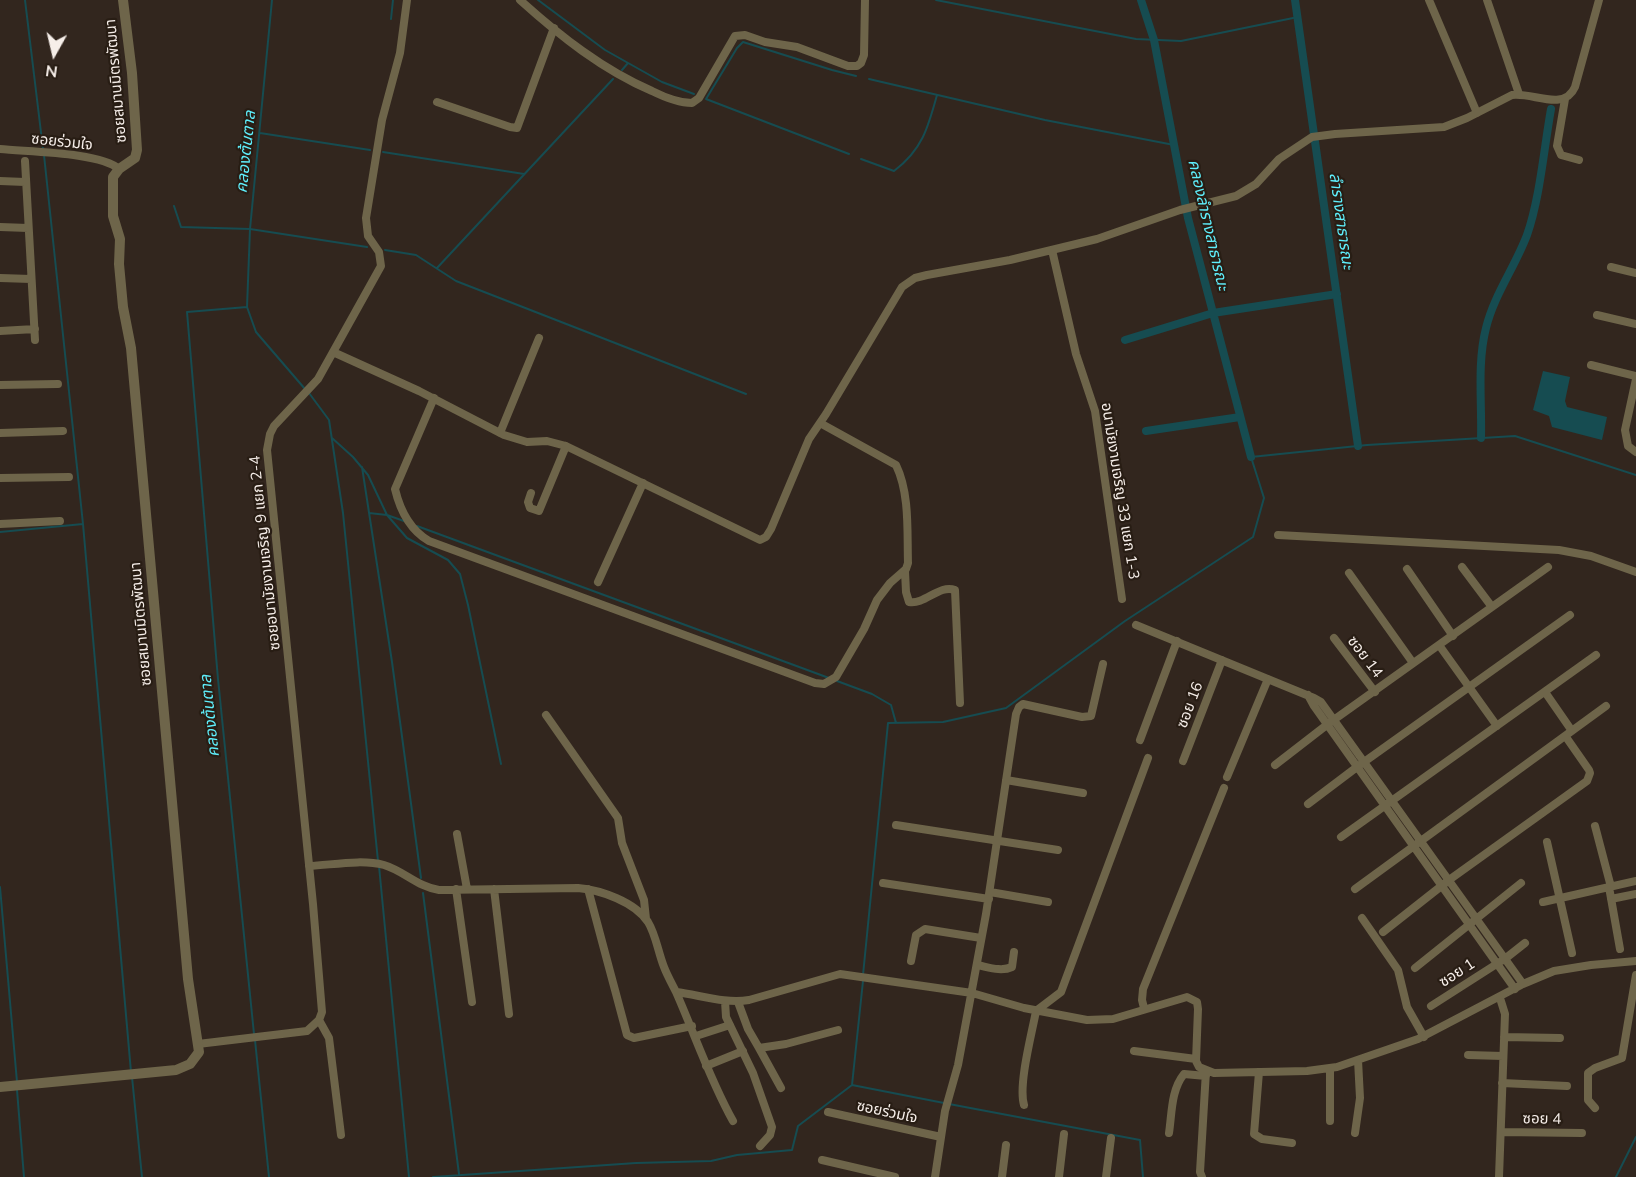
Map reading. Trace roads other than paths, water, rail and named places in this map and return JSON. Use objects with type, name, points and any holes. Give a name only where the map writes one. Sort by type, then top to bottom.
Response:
[{"type":"street","name":"ซอยสมานมิตรพัฒนา","points":[[123,0],[132,73],[137,150],[135,158],[119,169],[112,180],[113,216],[120,239],[120,279],[133,371],[183,925],[198,1044]]},
{"type":"street","name":"ซอยอนามัยงามเจริญ 9 แยก 2-4","points":[[320,1020],[322,1012],[309,866],[267,450],[274,426],[307,391],[333,352],[381,266],[379,252],[368,236],[366,218],[382,120],[400,53],[406,0]]},
{"type":"street","points":[[520,0],[615,74],[662,96],[692,103],[699,98],[735,36],[746,35],[765,42],[797,47],[848,66],[857,66],[864,55],[864,0]]},
{"type":"street","points":[[1429,0],[1477,113]]},
{"type":"street","points":[[1487,0],[1520,94]]},
{"type":"street","points":[[333,352],[500,433],[527,442],[547,441],[566,446],[760,540],[766,537],[771,529],[808,439],[902,287],[908,282],[927,275],[1097,239],[1180,210],[1236,196],[1256,184],[1280,159],[1317,136],[1444,127],[1502,99],[1520,94],[1554,100],[1565,99],[1575,87],[1599,0]]},
{"type":"street","points":[[437,102],[510,128],[517,128],[554,28]]},
{"type":"street","points":[[1565,99],[1557,146],[1561,155],[1579,160]]},
{"type":"street","name":"ซอยร่วมใจ","points":[[0,149],[26,156],[61,155],[101,160],[119,169]]},
{"type":"street","points":[[26,156],[25,182],[35,340]]},
{"type":"street","points":[[0,181],[25,182]]},
{"type":"street","points":[[0,227],[28,228]]},
{"type":"street","name":"อนามัยงามเจริญ 33 แยก 1-3","points":[[1052,250],[1076,354],[1095,411],[1122,599]]},
{"type":"street","points":[[1611,267],[1636,273]]},
{"type":"street","points":[[0,278],[32,279]]},
{"type":"street","points":[[1597,315],[1636,324]]},
{"type":"street","points":[[0,331],[35,329]]},
{"type":"street","points":[[500,433],[539,338]]},
{"type":"street","points":[[1591,365],[1636,377],[1632,420],[1625,430],[1628,446],[1636,452]]},
{"type":"street","points":[[0,385],[58,384]]},
{"type":"street","points":[[434,399],[395,489],[403,513],[417,534],[429,541],[689,637],[824,684],[836,677],[845,665],[877,600],[890,582],[905,571]]},
{"type":"street","points":[[820,423],[896,465],[901,475],[904,493],[908,563],[905,571],[907,600],[916,603],[945,589],[955,590],[960,703]]},
{"type":"street","points":[[0,433],[63,430]]},
{"type":"street","points":[[531,493],[528,502],[530,508],[539,511],[566,446]]},
{"type":"street","points":[[0,478],[69,477]]},
{"type":"street","points":[[598,582],[643,483]]},
{"type":"street","points":[[0,524],[60,521]]},
{"type":"street","points":[[1278,535],[1565,550],[1591,556],[1636,572]]},
{"type":"street","points":[[1462,567],[1492,607]]},
{"type":"street","points":[[1275,765],[1330,722],[1548,567]]},
{"type":"street","points":[[1407,569],[1453,636]]},
{"type":"street","points":[[1349,573],[1413,663]]},
{"type":"street","points":[[1308,804],[1570,615]]},
{"type":"street","points":[[1136,626],[1308,695],[1311,703],[1330,722],[1446,883],[1506,958],[1519,986]]},
{"type":"street","name":"ซอย 14","points":[[1334,638],[1374,692]]},
{"type":"street","points":[[1140,740],[1177,641]]},
{"type":"street","points":[[1439,645],[1497,726]]},
{"type":"street","points":[[1341,837],[1596,655]]},
{"type":"street","name":"ซอย 16","points":[[1183,761],[1222,660]]},
{"type":"street","points":[[935,1177],[945,1111],[958,1065],[977,965],[1016,714],[1023,704],[1091,716],[1103,664]]},
{"type":"street","points":[[1227,777],[1268,678]]},
{"type":"street","points":[[1383,932],[1446,883],[1587,781],[1589,770],[1545,692]]},
{"type":"street","points":[[1355,889],[1606,706]]},
{"type":"street","points":[[546,715],[618,818],[622,843],[644,900],[646,920]]},
{"type":"street","points":[[1024,1105],[1022,1097],[1036,1011],[1061,992],[1148,758]]},
{"type":"street","points":[[1006,780],[1083,793]]},
{"type":"street","points":[[1144,1008],[1143,989],[1224,788]]},
{"type":"street","points":[[896,825],[1058,850]]},
{"type":"street","points":[[1595,826],[1610,887],[1620,949]]},
{"type":"street","points":[[457,834],[467,889]]},
{"type":"street","points":[[1547,842],[1572,953]]},
{"type":"street","points":[[309,866],[379,864],[425,887],[439,890],[588,889],[639,912],[651,928],[664,968],[692,1026],[720,1098],[733,1121]]},
{"type":"street","points":[[1543,902],[1636,881]]},
{"type":"street","points":[[883,883],[1048,903]]},
{"type":"street","points":[[1446,883],[1469,926],[1497,963],[1519,986]]},
{"type":"street","points":[[1415,968],[1521,884]]},
{"type":"street","points":[[456,889],[472,1002]]},
{"type":"street","points":[[494,889],[509,1014]]},
{"type":"street","points":[[588,889],[627,1035],[634,1038],[692,1026]]},
{"type":"street","points":[[1611,899],[1636,894]]},
{"type":"street","points":[[1362,918],[1401,975],[1407,1007],[1424,1036]]},
{"type":"street","points":[[910,961],[916,935],[925,929],[981,938]]},
{"type":"street","name":"ซอย 1","points":[[1431,1006],[1506,958],[1525,943]]},
{"type":"street","points":[[977,965],[1009,969],[1012,967],[1014,952]]},
{"type":"street","points":[[1169,1133],[1175,1091],[1184,1074],[1330,1068],[1424,1036],[1519,986],[1566,968],[1636,960]]},
{"type":"street","points":[[676,992],[738,1002],[840,974],[972,993],[1036,1011],[1099,1021],[1187,997],[1197,1002],[1196,1059],[1199,1067],[1206,1073]]},
{"type":"street","points":[[1595,1108],[1588,1100],[1587,1076],[1592,1070],[1622,1058],[1636,975]]},
{"type":"street","points":[[1499,1177],[1505,1014],[1500,998]]},
{"type":"street","points":[[725,1001],[726,1017],[743,1051],[772,1126],[772,1132],[760,1146]]},
{"type":"street","points":[[738,1002],[748,1029],[781,1088]]},
{"type":"street","points":[[3,1087],[127,1073],[176,1070],[190,1064],[199,1052],[198,1044],[307,1031],[320,1020],[329,1038],[341,1135]]},
{"type":"street","points":[[696,1036],[730,1025]]},
{"type":"street","points":[[759,1048],[786,1044],[838,1030]]},
{"type":"street","points":[[1504,1037],[1560,1038]]},
{"type":"street","points":[[706,1066],[743,1051]]},
{"type":"street","points":[[1134,1051],[1196,1059]]},
{"type":"street","points":[[1468,1055],[1503,1056]]},
{"type":"street","points":[[1355,1133],[1360,1098],[1358,1060]]},
{"type":"street","points":[[1330,1068],[1330,1121]]},
{"type":"street","points":[[1259,1072],[1254,1134],[1262,1139],[1292,1143]]},
{"type":"street","points":[[1202,1177],[1200,1173],[1206,1073]]},
{"type":"street","points":[[1502,1083],[1567,1086]]},
{"type":"street","name":"ซอยร่วมใจ","points":[[828,1112],[941,1137]]},
{"type":"street","name":"ซอย 4","points":[[1501,1132],[1582,1133]]},
{"type":"street","points":[[1059,1177],[1064,1134]]},
{"type":"street","points":[[1106,1177],[1111,1138]]},
{"type":"street","points":[[1002,1177],[1006,1145]]},
{"type":"street","points":[[822,1161],[873,1175],[895,1177]]},
{"type":"water","points":[[1543,371],[1570,377],[1565,401],[1567,407],[1607,417],[1602,440],[1552,427],[1549,416],[1533,410]]},
{"type":"waterway","points":[[25,0],[43,149]]},
{"type":"waterway","name":"คลองต้นตาล","points":[[254,1034],[218,679],[187,312],[247,307],[250,229],[272,0]]},
{"type":"waterway","points":[[391,19],[393,0]]},
{"type":"waterway","points":[[538,0],[605,50],[662,82],[694,94]]},
{"type":"waterway","points":[[936,0],[1136,39],[1181,41],[1298,17]]},
{"type":"waterway","name":"คลองลำรางสาธารณะ","points":[[1141,0],[1154,40],[1188,218],[1251,457]]},
{"type":"waterway","name":"ลำรางสาธารณะ","points":[[1295,0],[1358,446]]},
{"type":"waterway","points":[[849,154],[706,99],[743,42],[856,76]]},
{"type":"waterway","points":[[622,70],[628,63]]},
{"type":"waterway","points":[[437,268],[613,79]]},
{"type":"waterway","points":[[869,79],[1045,120],[1174,145]]},
{"type":"waterway","points":[[861,159],[894,171],[904,163],[923,138],[937,95]]},
{"type":"waterway","points":[[1481,438],[1483,341],[1494,304],[1527,235],[1538,189],[1551,109]]},
{"type":"waterway","points":[[260,133],[370,150]]},
{"type":"waterway","points":[[383,152],[524,174]]},
{"type":"waterway","points":[[44,155],[83,524],[131,1072]]},
{"type":"waterway","points":[[174,206],[181,227],[250,229],[367,247]]},
{"type":"waterway","points":[[385,250],[416,255],[456,281],[746,394]]},
{"type":"waterway","points":[[1125,340],[1213,313],[1337,294]]},
{"type":"waterway","name":"คลองต้นตาล","points":[[247,307],[256,332],[305,389]]},
{"type":"waterway","name":"คลองต้นตาล","points":[[309,393],[329,420],[343,513],[378,861]]},
{"type":"waterway","points":[[1146,431],[1240,417]]},
{"type":"waterway","points":[[863,975],[888,723],[943,722],[1006,708],[1125,621],[1253,537],[1264,498],[1251,457],[1367,445],[1515,436],[1636,475]]},
{"type":"waterway","points":[[332,438],[353,457],[368,475],[387,515],[407,538],[448,560],[460,574],[501,764]]},
{"type":"waterway","points":[[362,467],[392,662],[421,878]]},
{"type":"waterway","points":[[369,513],[387,515],[404,521]]},
{"type":"waterway","points":[[0,532],[83,524]]},
{"type":"waterway","points":[[417,526],[829,678]]},
{"type":"waterway","points":[[837,681],[872,694],[891,705],[896,723]]},
{"type":"waterway","name":"คลองต้นตาล","points":[[379,866],[409,1177]]},
{"type":"waterway","points":[[0,887],[17,1082]]},
{"type":"waterway","points":[[423,893],[459,1174]]},
{"type":"waterway","points":[[852,1085],[863,981]]},
{"type":"waterway","name":"คลองต้นตาล","points":[[255,1040],[269,1177]]},
{"type":"waterway","points":[[132,1077],[142,1177]]},
{"type":"waterway","points":[[433,1177],[636,1163],[711,1161],[737,1155],[792,1150],[798,1126],[852,1085],[944,1103]]},
{"type":"waterway","points":[[17,1090],[24,1177]]},
{"type":"waterway","points":[[949,1104],[1140,1140],[1143,1177]]},
{"type":"waterway","points":[[1616,1177],[1636,1137]]}]
